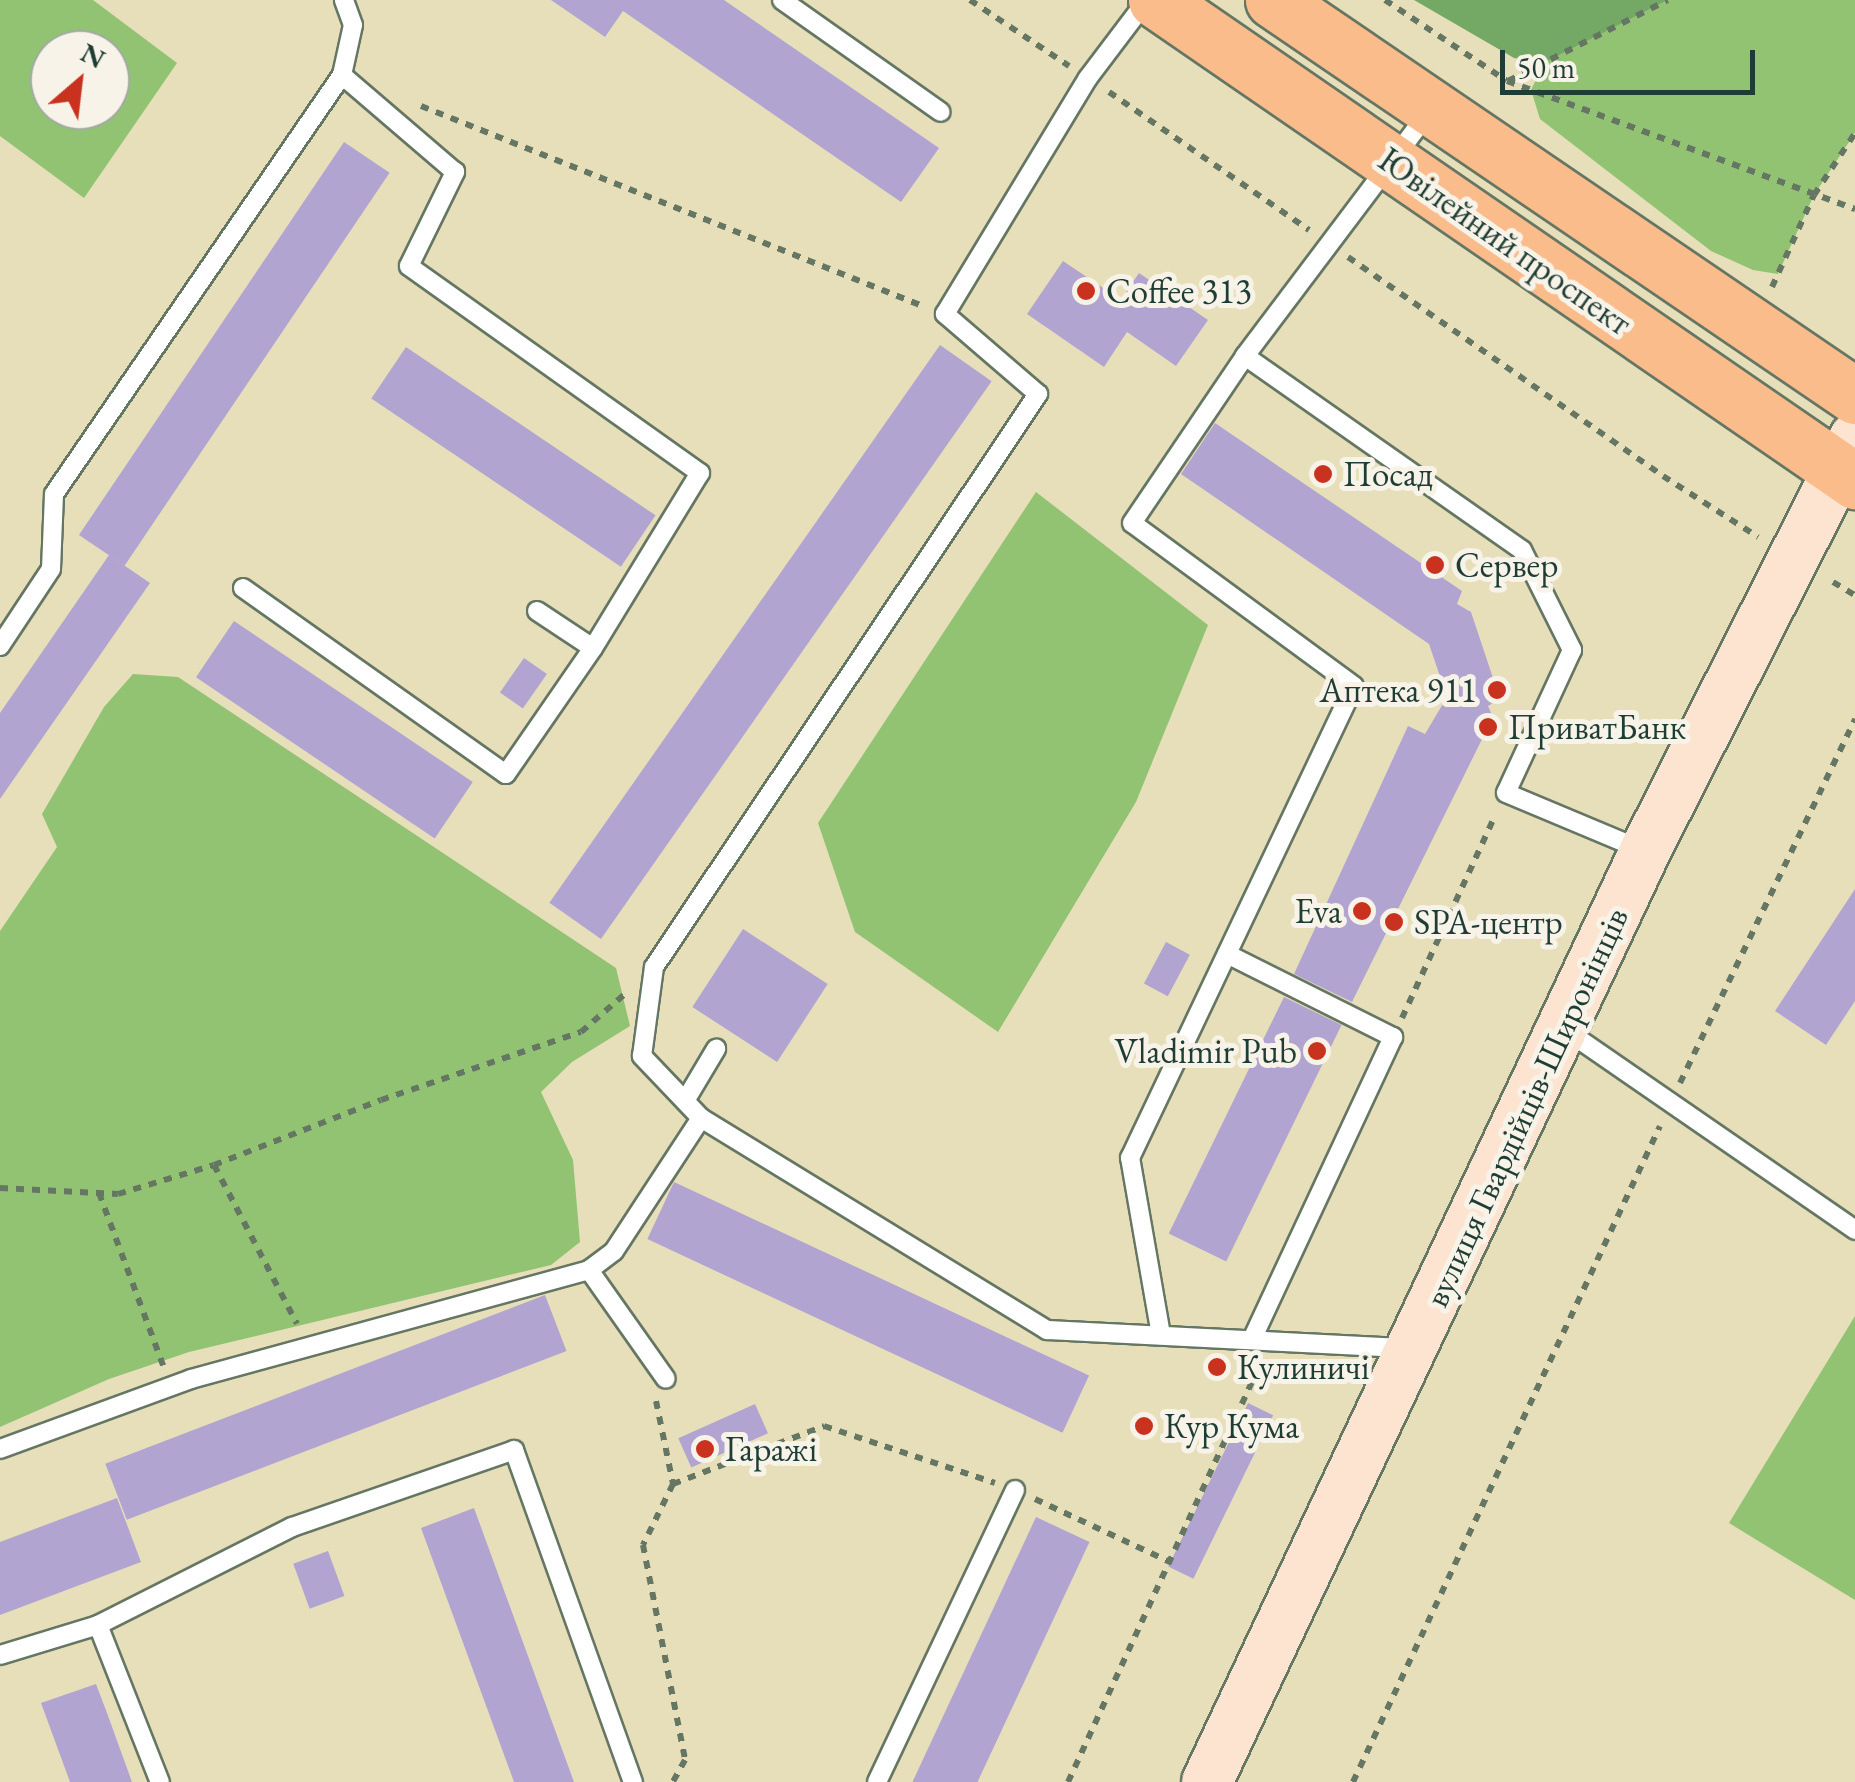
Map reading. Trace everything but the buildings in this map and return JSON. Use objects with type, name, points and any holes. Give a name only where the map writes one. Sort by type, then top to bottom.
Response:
[{"type":"main road","name":"Ювілейний проспект","points":[[1156,0],[1391,162],[1850,463]]},
{"type":"main road","name":"Ювілейний проспект","points":[[1273,0],[1855,396]]},
{"type":"main road","name":"вулиця Гвардійців-Широнінців","points":[[1207,1782],[1645,852],[1850,463]]},
{"type":"lane","points":[[0,646],[51,569],[54,494],[342,75],[353,25],[344,0]]},
{"type":"lane","points":[[782,0],[941,112]]},
{"type":"lane","points":[[1147,0],[1088,78],[945,314],[1038,394],[654,968],[642,1056],[701,1118],[1046,1330],[1412,1348]]},
{"type":"lane","points":[[242,588],[506,774],[593,648],[700,473],[410,266],[455,172],[342,75]]},
{"type":"lane","points":[[1160,1336],[1130,1158],[1354,686],[1132,522],[1246,356],[1431,108]]},
{"type":"lane","points":[[1246,356],[1522,550],[1572,650],[1506,793],[1645,852]]},
{"type":"lane","points":[[537,612],[593,648]]},
{"type":"lane","points":[[1226,954],[1393,1037],[1262,1340]]},
{"type":"lane","points":[[1564,1030],[1855,1230]]},
{"type":"lane","points":[[685,1100],[716,1049]]},
{"type":"lane","points":[[0,1449],[171,1386],[590,1270],[614,1251],[701,1118]]},
{"type":"lane","points":[[590,1270],[666,1379]]},
{"type":"lane","points":[[0,1655],[98,1625],[292,1527],[514,1450],[633,1782]]},
{"type":"lane","points":[[877,1782],[1014,1490]]},
{"type":"lane","points":[[98,1625],[160,1782]]},
{"type":"path","points":[[970,0],[1663,476],[1761,539]]},
{"type":"path","points":[[1385,0],[1507,81],[1855,209]]},
{"type":"path","points":[[1507,81],[1668,0]]},
{"type":"path","points":[[413,103],[945,314]]},
{"type":"path","points":[[1772,288],[1814,194],[1855,134]]},
{"type":"path","points":[[1833,582],[1855,594]]},
{"type":"path","points":[[1353,1782],[1855,719]]},
{"type":"path","points":[[1393,1037],[1506,793]]},
{"type":"path","points":[[0,1188],[118,1194],[214,1165],[380,1100],[581,1032],[654,968]]},
{"type":"path","points":[[214,1165],[310,1347]]},
{"type":"path","points":[[100,1192],[171,1386]]},
{"type":"path","points":[[1068,1782],[1262,1340]]},
{"type":"path","points":[[648,1354],[673,1484],[643,1545],[686,1760],[674,1782]]},
{"type":"path","points":[[673,1484],[824,1426]]},
{"type":"green space","points":[[0,0],[93,0],[177,63],[84,198],[0,136]]},
{"type":"green space","points":[[1414,0],[1668,0],[1544,63],[1514,58]]},
{"type":"green space","points":[[1668,0],[1855,0],[1855,133],[1814,195],[1778,274],[1753,270],[1711,251],[1540,119],[1531,90],[1544,63]]},
{"type":"green space","points":[[1036,492],[1208,625],[1136,802],[998,1032],[855,932],[818,823]]},
{"type":"green space","points":[[133,674],[178,677],[616,968],[630,1026],[572,1062],[541,1092],[573,1160],[580,1242],[551,1265],[189,1352],[109,1379],[0,1427],[0,931],[57,847],[42,814],[104,707]]},
{"type":"green space","points":[[1855,1316],[1855,1600],[1729,1523]]},
{"type":"place","name":"Coffee 313","points":[[1086,291]]},
{"type":"place","name":"Посад","points":[[1323,474]]},
{"type":"place","name":"Сервер","points":[[1435,565]]},
{"type":"place","name":"Аптека 911","points":[[1497,690]]},
{"type":"place","name":"ПриватБанк","points":[[1488,727]]},
{"type":"place","name":"Eva","points":[[1362,911]]},
{"type":"place","name":"SPA-центр","points":[[1394,922]]},
{"type":"place","name":"Vladimir Pub","points":[[1317,1051]]},
{"type":"place","name":"Кулиничі","points":[[1217,1367]]},
{"type":"place","name":"Кур Кума","points":[[1144,1426]]},
{"type":"place","name":"Гаражі","points":[[705,1449]]}]
